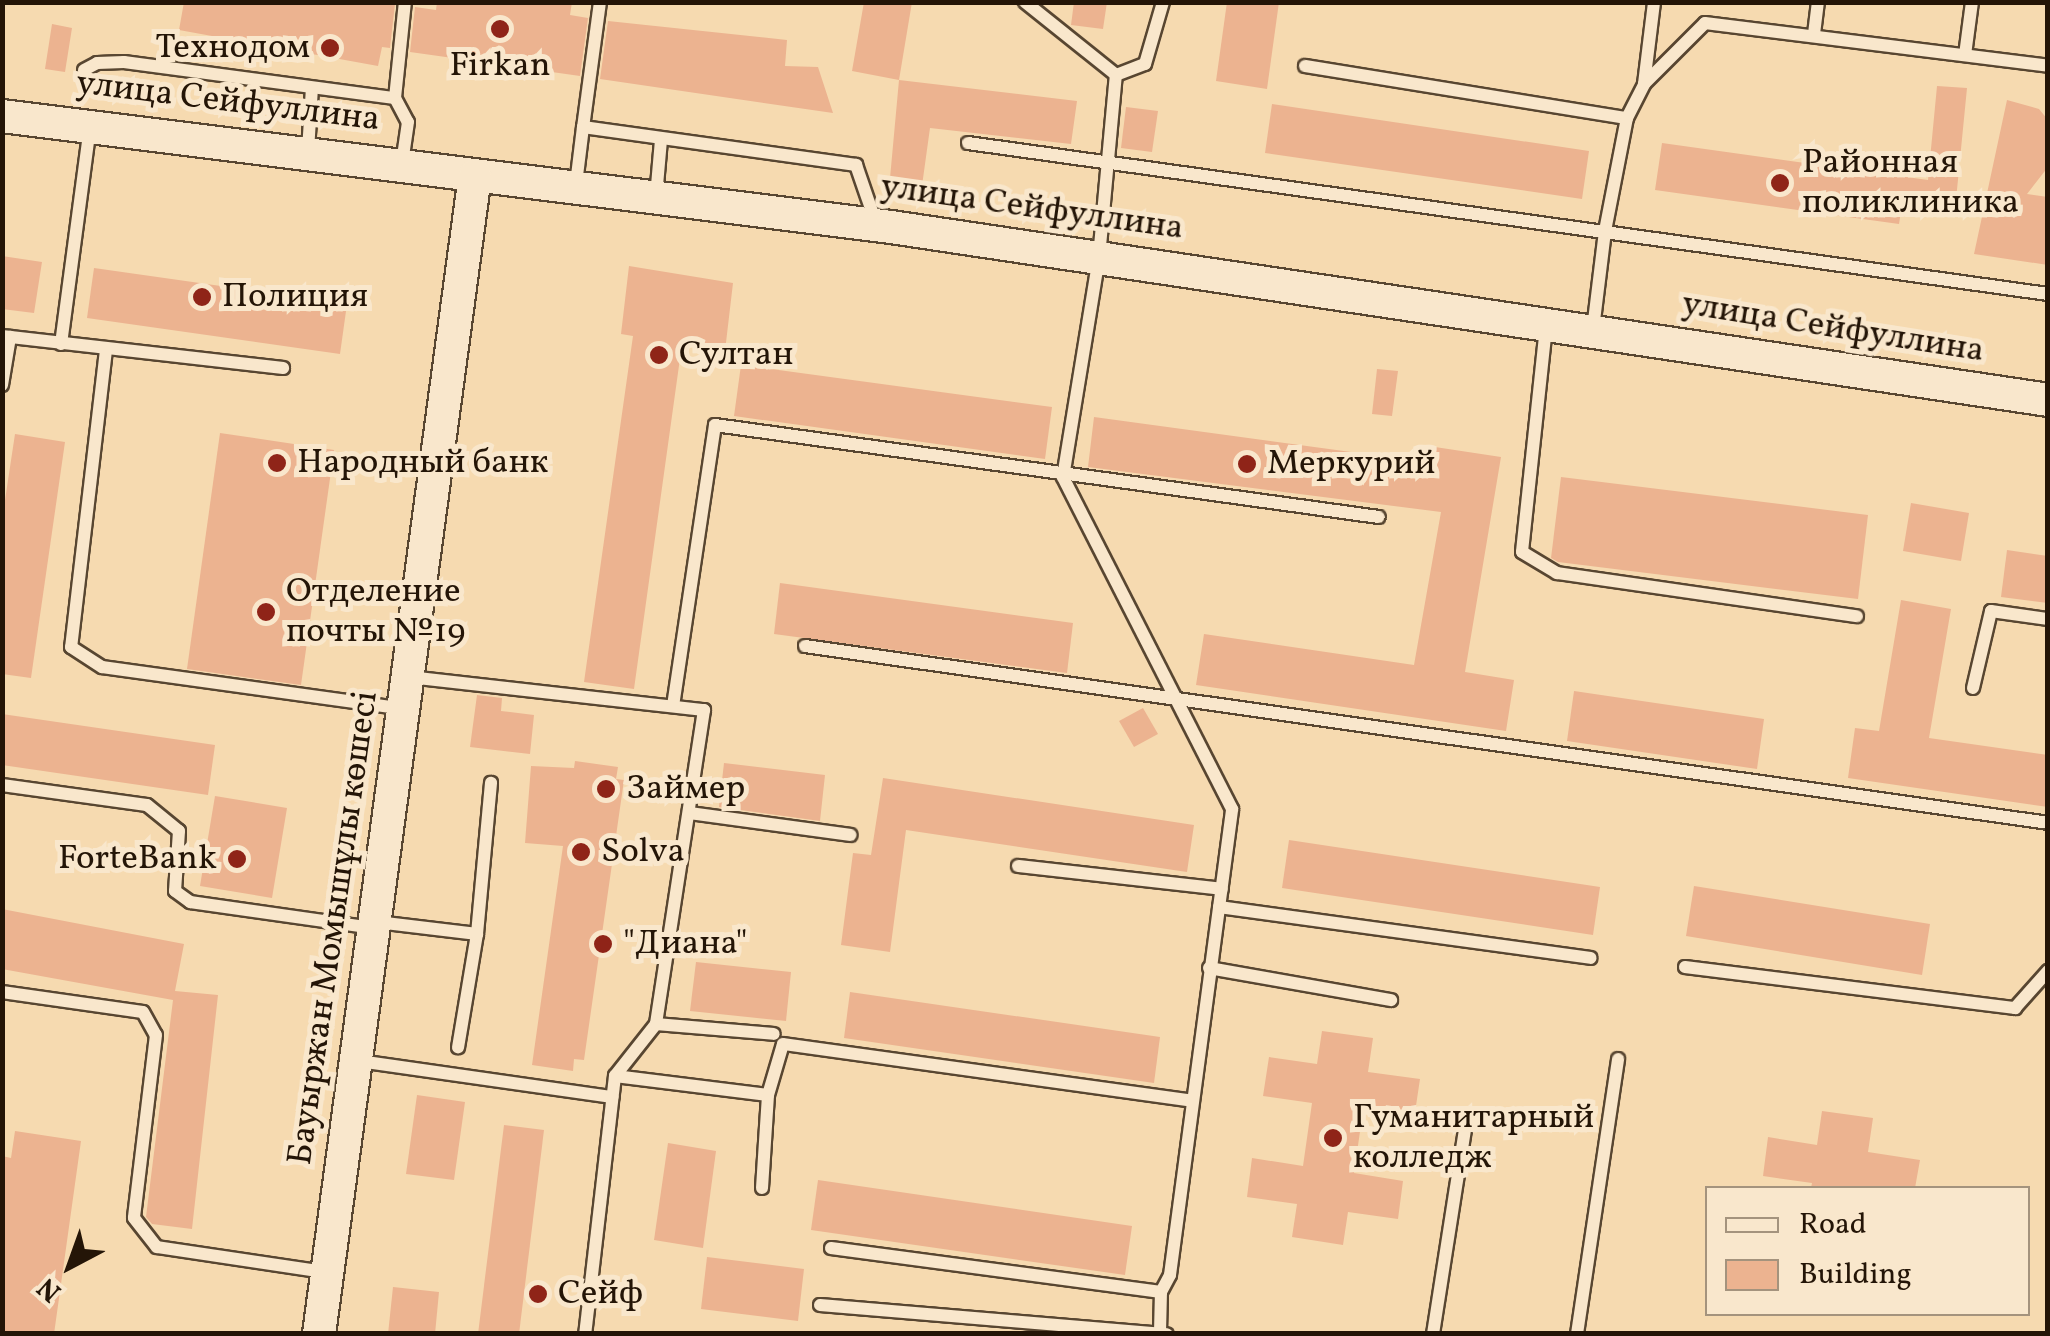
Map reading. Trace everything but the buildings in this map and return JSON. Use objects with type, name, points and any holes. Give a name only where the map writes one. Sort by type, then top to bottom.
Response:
[{"type":"street","name":"улица Сейфуллина","points":[[2,116],[308,151],[876,226],[2048,400]]},
{"type":"street","name":"Бауыржан Момышұлы көшесі","points":[[319,1334],[475,175]]},
{"type":"lane","points":[[402,164],[408,122],[395,98],[404,2]]},
{"type":"lane","points":[[575,188],[600,2]]},
{"type":"lane","points":[[1116,76],[1145,64],[1163,2]]},
{"type":"lane","points":[[1644,84],[1654,2]]},
{"type":"lane","points":[[1814,34],[1818,2]]},
{"type":"lane","points":[[1965,55],[1972,2]]},
{"type":"lane","points":[[1033,6],[1116,76]]},
{"type":"lane","points":[[1593,332],[1604,231],[1627,118],[1644,84],[1705,24],[1814,34],[2048,66]]},
{"type":"lane","points":[[84,70],[97,63],[124,62],[395,98]]},
{"type":"lane","points":[[1306,66],[1627,118]]},
{"type":"lane","points":[[820,1305],[1164,1333],[1161,1292],[1170,1275],[1188,1100],[1232,809],[1063,476],[1099,257],[1116,76]]},
{"type":"lane","points":[[308,151],[312,88]]},
{"type":"lane","points":[[61,344],[90,126]]},
{"type":"lane","points":[[584,127],[856,165],[876,226]]},
{"type":"lane","points":[[656,198],[661,140]]},
{"type":"lane","points":[[968,143],[2048,294]]},
{"type":"lane","points":[[1546,325],[1522,552],[1557,573],[1857,616]]},
{"type":"lane","points":[[2,385],[6,336],[282,368]]},
{"type":"lane","points":[[106,350],[71,647],[102,667],[405,710]]},
{"type":"lane","points":[[672,706],[715,426],[1379,516]]},
{"type":"lane","points":[[1972,688],[1990,612],[2048,619]]},
{"type":"lane","points":[[805,646],[2048,823]]},
{"type":"lane","points":[[409,677],[704,710],[656,1024],[615,1076],[585,1334]]},
{"type":"lane","points":[[458,1047],[478,934],[491,783]]},
{"type":"lane","points":[[2,785],[147,805],[179,831],[175,892],[190,902],[478,934]]},
{"type":"lane","points":[[690,813],[851,835]]},
{"type":"lane","points":[[1018,866],[1222,888]]},
{"type":"lane","points":[[1219,906],[1590,958]]},
{"type":"lane","points":[[1685,967],[2015,1008],[2048,971]]},
{"type":"lane","points":[[1210,968],[1391,1000]]},
{"type":"lane","points":[[2,992],[143,1012],[156,1035],[134,1218],[157,1247],[328,1272]]},
{"type":"lane","points":[[656,1024],[774,1034]]},
{"type":"lane","points":[[762,1188],[768,1095],[783,1044],[1188,1100]]},
{"type":"lane","points":[[1577,1334],[1618,1059]]},
{"type":"lane","points":[[356,1060],[612,1097]]},
{"type":"lane","points":[[615,1076],[768,1095]]},
{"type":"lane","points":[[1432,1334],[1467,1117]]},
{"type":"lane","points":[[831,1248],[1161,1292]]},
{"type":"place","name":"Firkan","points":[[500,29]]},
{"type":"place","name":"Технодом","points":[[330,48]]},
{"type":"place","name":"Районная поликлиника","points":[[1780,183]]},
{"type":"place","name":"Полиция","points":[[202,297]]},
{"type":"place","name":"Султан","points":[[659,355]]},
{"type":"place","name":"Народный банк","points":[[277,463]]},
{"type":"place","name":"Меркурий","points":[[1247,464]]},
{"type":"place","name":"Отделение почты №19","points":[[266,612]]},
{"type":"place","name":"Займер","points":[[606,789]]},
{"type":"place","name":"Solva","points":[[581,852]]},
{"type":"place","name":"ForteBank","points":[[237,859]]},
{"type":"place","name":"\"Диана\"","points":[[603,944]]},
{"type":"place","name":"Гуманитарный колледж","points":[[1333,1138]]},
{"type":"place","name":"Сейф","points":[[538,1294]]}]
